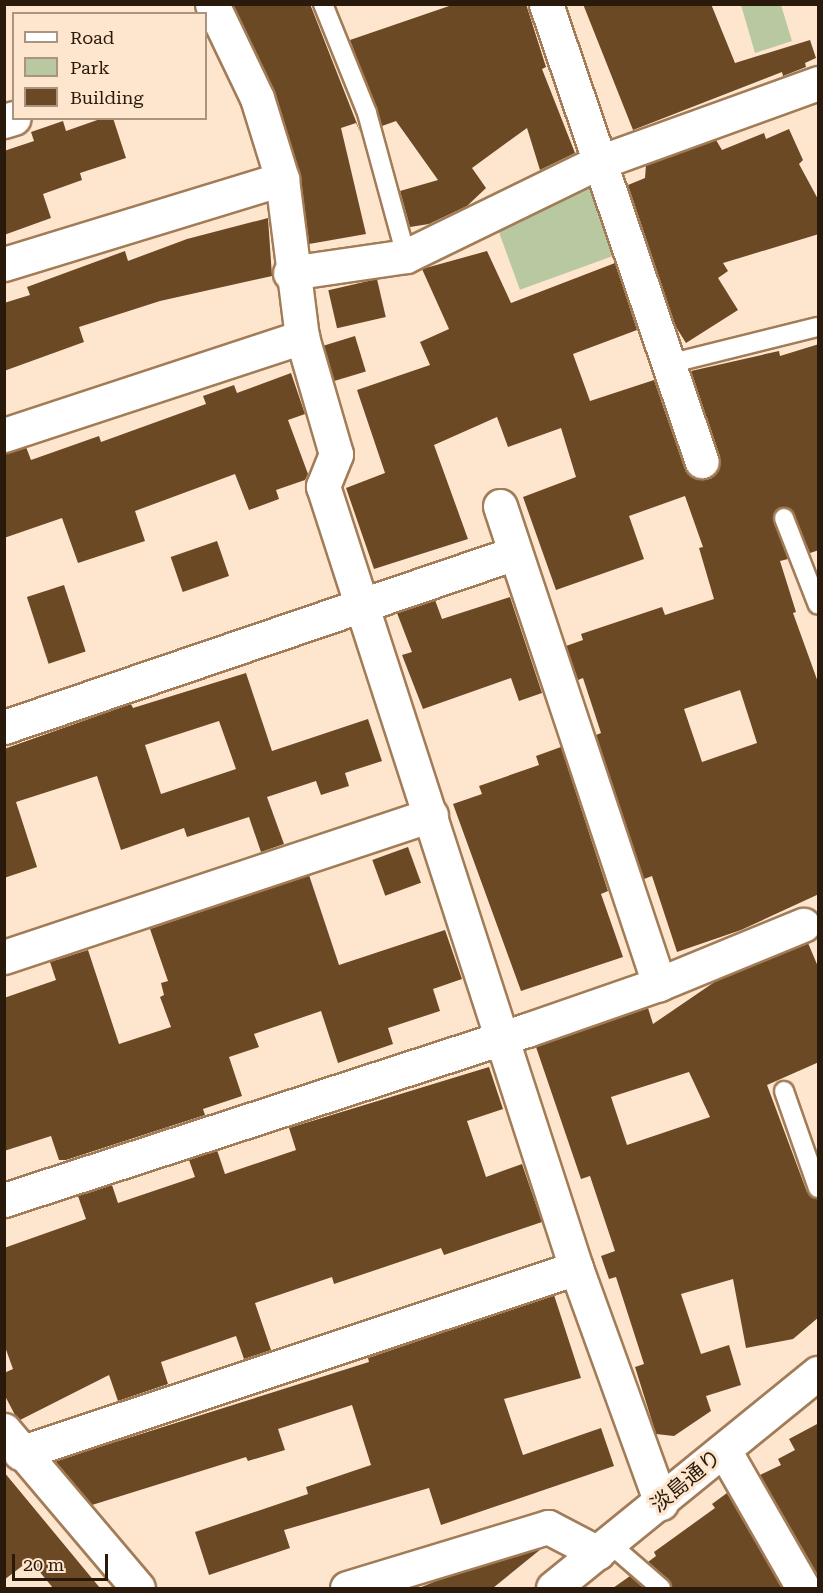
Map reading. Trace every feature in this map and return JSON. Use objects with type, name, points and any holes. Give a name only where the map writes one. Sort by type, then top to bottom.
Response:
[{"type":"street","points":[[212,4],[218,52],[256,98],[282,179],[290,273],[302,337],[336,454],[323,486],[505,1037],[576,1268],[661,1503]]},
{"type":"street","points":[[546,4],[597,163],[702,460]]},
{"type":"street","points":[[290,273],[406,256],[597,163],[819,83]]},
{"type":"street","points":[[4,264],[282,179]]},
{"type":"street","points":[[4,435],[302,337]]},
{"type":"street","points":[[500,506],[659,984]]},
{"type":"street","points":[[4,727],[362,603],[515,553]]},
{"type":"street","points":[[4,957],[431,815]]},
{"type":"street","points":[[4,1200],[505,1037],[659,984],[803,925]]},
{"type":"street","points":[[138,1588],[12,1441],[576,1268]]},
{"type":"street","name":"淡島通り","points":[[553,1588],[661,1503],[819,1372]]},
{"type":"street","points":[[724,1450],[803,1588]]},
{"type":"street","points":[[347,1588],[548,1527],[604,1548]]},
{"type":"lane","points":[[323,4],[367,113],[406,256]]},
{"type":"lane","points":[[668,364],[819,327]]},
{"type":"lane","points":[[784,518],[819,605]]},
{"type":"lane","points":[[784,1091],[819,1188]]},
{"type":"lane","points":[[604,1548],[661,1588]]},
{"type":"green space","points":[[741,5],[781,5],[792,41],[755,53]]},
{"type":"green space","points":[[591,181],[618,254],[520,290],[493,217]]},
{"type":"building","points":[[233,4],[310,4],[361,134],[356,123],[341,128],[366,234],[309,244],[300,174],[275,92]]},
{"type":"building","points":[[455,4],[526,4],[546,67],[542,69],[575,153],[540,170],[527,128],[472,168],[486,188],[467,206],[429,224],[410,227],[400,191],[438,180],[396,121],[382,126],[350,40]]},
{"type":"building","points":[[583,4],[711,4],[735,63],[810,40],[816,58],[805,63],[806,67],[783,76],[782,72],[633,130]]},
{"type":"building","points":[[97,120],[114,120],[126,158],[80,173],[82,180],[43,194],[51,218],[4,235],[4,151],[34,141],[31,132],[63,121],[66,131]]},
{"type":"building","points":[[789,129],[803,160],[799,164],[819,201],[819,234],[723,263],[728,271],[718,278],[738,310],[686,343],[676,327],[628,185],[645,178],[646,165],[716,140],[722,150],[764,133],[766,139]]},
{"type":"building","points":[[268,218],[272,276],[160,301],[79,327],[84,342],[4,371],[4,303],[30,295],[27,287],[125,251],[128,261],[187,239]]},
{"type":"building","points":[[487,251],[511,303],[615,263],[637,330],[573,354],[590,401],[654,380],[684,467],[698,479],[716,474],[720,464],[691,371],[779,351],[780,356],[819,344],[819,550],[810,553],[791,509],[779,508],[773,517],[788,559],[780,561],[796,612],[793,613],[819,685],[819,894],[741,930],[677,952],[652,876],[644,879],[596,735],[601,733],[583,678],[578,680],[566,646],[583,640],[581,634],[662,607],[665,615],[714,599],[699,548],[703,547],[685,496],[629,516],[644,559],[556,590],[523,497],[576,477],[561,428],[508,447],[497,417],[434,445],[468,539],[374,569],[346,488],[385,473],[357,390],[430,365],[420,342],[449,329],[422,269]],"holes":[[[740,690],[757,743],[702,762],[684,709]]]},
{"type":"building","points":[[377,279],[386,317],[337,328],[328,290]]},
{"type":"building","points":[[355,336],[366,371],[334,381],[323,346]]},
{"type":"building","points":[[291,373],[305,414],[288,420],[308,474],[305,480],[276,490],[279,499],[249,510],[235,474],[135,511],[145,541],[78,563],[62,518],[4,538],[4,454],[26,447],[31,460],[99,436],[101,442],[206,404],[203,396],[234,385],[237,393]]},
{"type":"building","points":[[217,541],[229,576],[183,592],[171,557]]},
{"type":"building","points":[[64,585],[86,652],[49,664],[27,597]]},
{"type":"building","points":[[510,597],[542,693],[519,701],[511,678],[423,709],[402,655],[412,652],[397,613],[435,600],[442,619]]},
{"type":"building","points":[[246,673],[272,751],[368,719],[382,761],[345,773],[349,786],[321,795],[316,781],[267,797],[284,844],[261,852],[249,817],[187,837],[184,828],[121,850],[97,776],[16,802],[37,867],[4,878],[4,749],[131,704],[133,708]],"holes":[[[219,721],[236,769],[161,794],[145,745]]]},
{"type":"building","points":[[561,747],[608,891],[601,894],[623,957],[521,991],[453,804],[482,794],[479,786],[539,765],[536,756]]},
{"type":"building","points":[[408,847],[421,883],[385,896],[372,860]]},
{"type":"building","points":[[309,875],[339,965],[445,930],[462,979],[433,989],[440,1011],[388,1028],[393,1044],[338,1063],[321,1011],[254,1034],[259,1047],[229,1057],[242,1096],[203,1109],[205,1115],[66,1160],[59,1160],[51,1136],[4,1151],[4,998],[56,980],[50,962],[88,950],[119,1044],[171,1027],[160,997],[164,995],[161,983],[168,981],[150,929]]},
{"type":"building","points":[[808,943],[819,969],[819,1062],[767,1085],[807,1192],[819,1199],[819,1317],[793,1339],[746,1348],[733,1279],[681,1294],[701,1354],[729,1345],[741,1385],[706,1396],[711,1411],[674,1436],[656,1434],[635,1367],[644,1364],[616,1277],[609,1279],[601,1256],[615,1251],[590,1176],[581,1179],[536,1047],[648,1008],[653,1024],[716,981]],"holes":[[[689,1072],[710,1117],[627,1145],[611,1097]]]},
{"type":"building","points":[[489,1067],[503,1109],[467,1121],[486,1177],[522,1164],[542,1222],[444,1255],[441,1248],[334,1284],[332,1277],[255,1303],[271,1350],[244,1359],[236,1336],[161,1362],[168,1384],[118,1401],[109,1375],[20,1420],[15,1415],[4,1394],[4,1373],[13,1369],[4,1344],[4,1248],[86,1219],[78,1196],[112,1185],[118,1203],[195,1177],[189,1160],[217,1150],[225,1174],[296,1150],[289,1128]]},
{"type":"building","points":[[554,1295],[581,1378],[504,1399],[523,1455],[601,1428],[614,1466],[441,1525],[429,1488],[284,1530],[290,1548],[209,1575],[195,1532],[308,1494],[306,1487],[371,1465],[352,1405],[278,1429],[285,1450],[248,1461],[246,1457],[92,1505],[55,1461],[369,1362],[368,1358]]},
{"type":"building","points":[[819,1423],[819,1577],[760,1475],[781,1465],[778,1459],[795,1450],[789,1439]]},
{"type":"building","points":[[4,1472],[100,1588],[53,1588],[30,1560],[4,1580]]},
{"type":"building","points":[[727,1493],[782,1588],[672,1588],[648,1562],[656,1556],[654,1552],[715,1508],[712,1504]]},
{"type":"building","points":[[541,1549],[493,1588],[419,1588],[441,1579]]},
{"type":"building","points":[[630,1576],[644,1588],[613,1588]]}]
